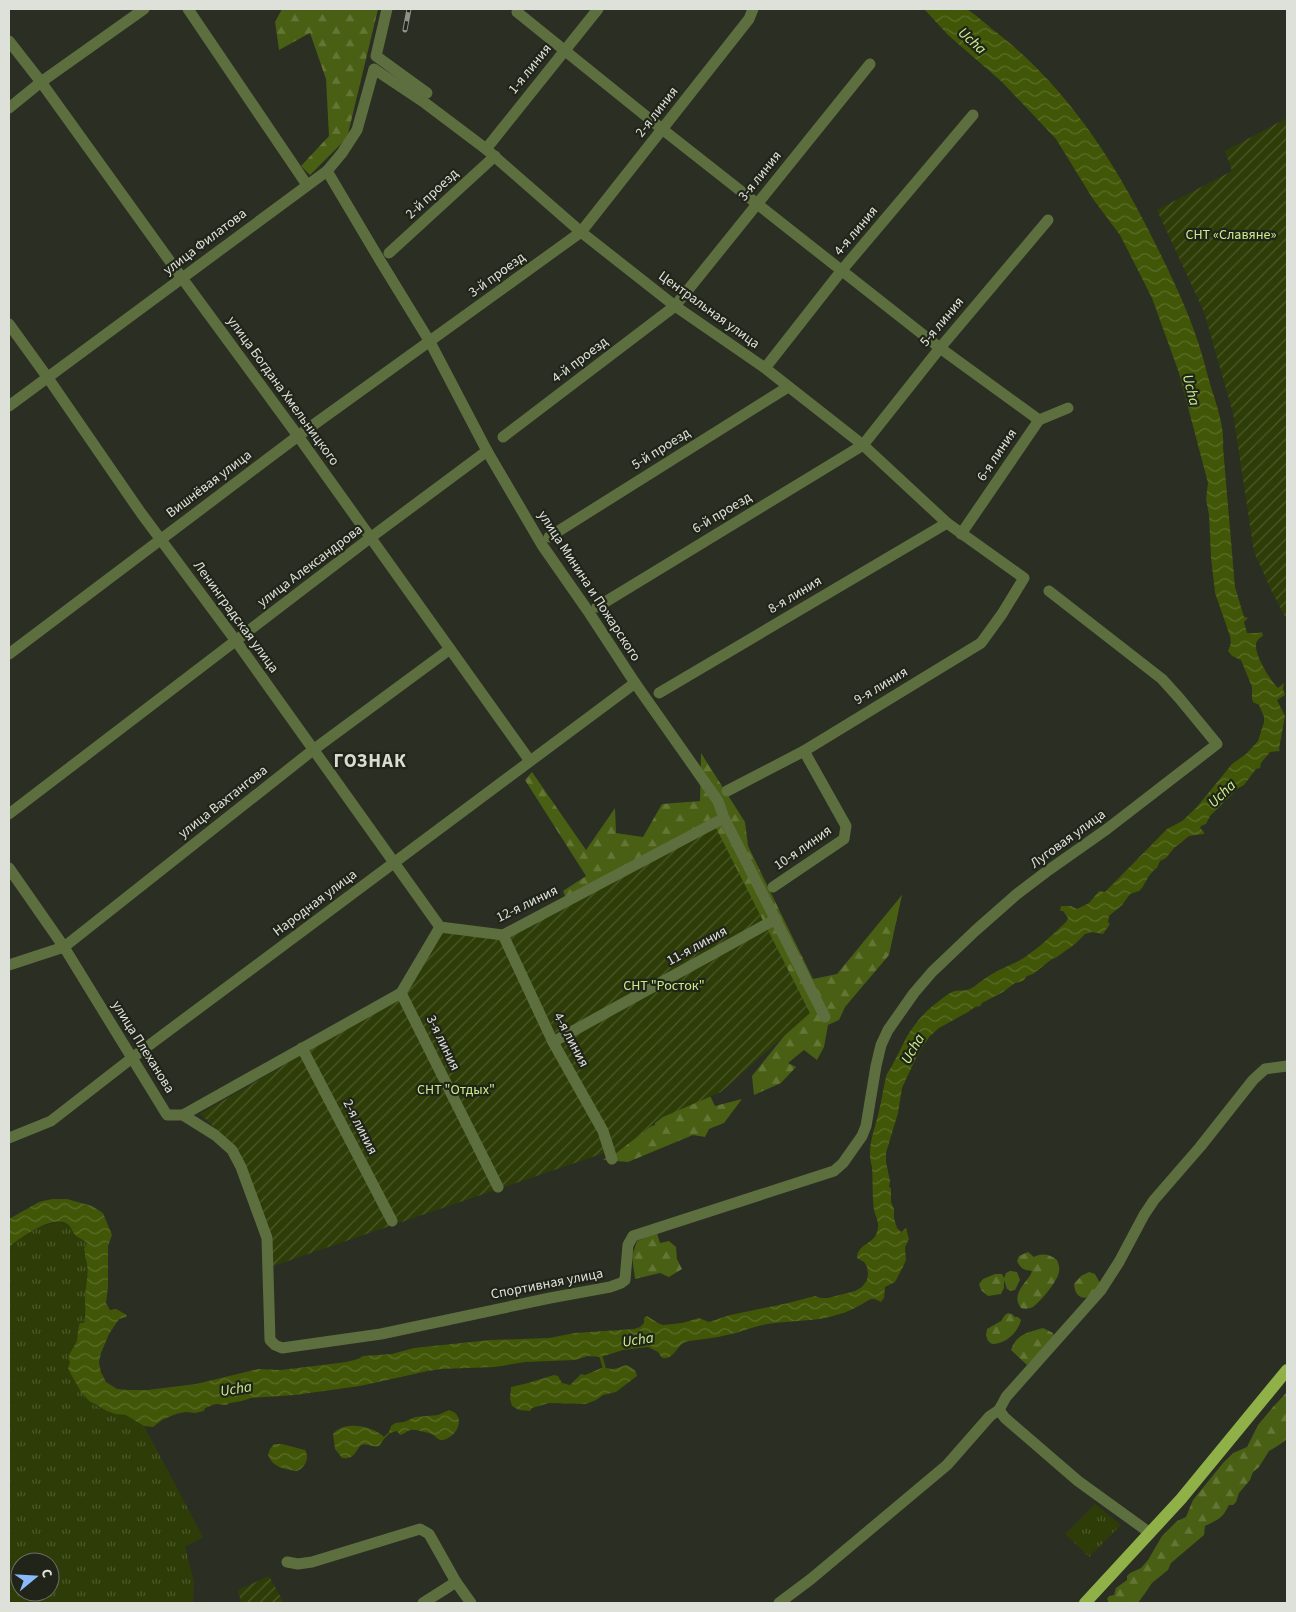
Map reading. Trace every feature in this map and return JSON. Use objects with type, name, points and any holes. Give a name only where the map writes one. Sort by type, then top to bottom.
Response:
[{"type":"main road","points":[[1085,1603],[1150,1534],[1287,1370]]},
{"type":"street","points":[[9,108],[144,9]]},
{"type":"street","points":[[188,9],[307,185]]},
{"type":"street","points":[[388,9],[376,56],[427,93]]},
{"type":"street","name":"1-я линия","points":[[486,149],[598,9]]},
{"type":"street","name":"2-я линия","points":[[581,232],[749,19],[753,9]]},
{"type":"street","points":[[517,12],[940,348],[1039,420],[1068,408]]},
{"type":"street","name":"улица Богдана Хмельницкого","points":[[9,41],[42,82],[530,761]]},
{"type":"street","name":"3-я линия","points":[[675,306],[870,64]]},
{"type":"street","name":"улица Филатова","points":[[9,406],[327,171],[357,130],[374,69]]},
{"type":"street","name":"Центральная улица","points":[[374,69],[425,102],[495,156],[581,232],[675,306],[765,368],[863,445],[961,534],[1024,578]]},
{"type":"street","name":"4-я линия","points":[[765,368],[842,270],[973,115]]},
{"type":"street","name":"2-й проезд","points":[[389,253],[495,156]]},
{"type":"street","name":"улица Минина и Пожарского","points":[[327,171],[430,342],[487,451],[542,545],[588,611],[635,684],[718,801],[724,818],[825,1017]]},
{"type":"street","name":"5-я линия","points":[[863,445],[940,348],[1048,220]]},
{"type":"street","name":"3-й проезд","points":[[430,342],[581,232]]},
{"type":"street","name":"4-й проезд","points":[[503,437],[675,306]]},
{"type":"street","name":"Ленинградская улица","points":[[9,324],[141,513],[236,641],[440,927]]},
{"type":"street","name":"Вишнёвая улица","points":[[9,654],[298,436],[430,342]]},
{"type":"street","name":"5-й проезд","points":[[549,537],[788,387]]},
{"type":"street","name":"6-я линия","points":[[961,534],[1039,420]]},
{"type":"street","name":"6-й проезд","points":[[597,607],[863,445]]},
{"type":"street","name":"улица Александрова","points":[[9,814],[487,451]]},
{"type":"street","name":"8-я линия","points":[[659,693],[948,522]]},
{"type":"street","name":"9-я линия","points":[[727,791],[804,751],[980,643],[1002,614],[1024,578]]},
{"type":"street","name":"Луговая улица","points":[[844,1163],[862,1136],[866,1126],[881,1045],[898,1014],[932,972],[1017,894],[1107,829],[1217,744],[1162,679],[1049,591]]},
{"type":"street","name":"улица Вахтангова","points":[[9,965],[64,948],[313,750],[450,649]]},
{"type":"street","name":"Народная улица","points":[[9,1138],[50,1121],[635,684]]},
{"type":"street","name":"10-я линия","points":[[773,887],[844,839],[846,826],[804,751]]},
{"type":"street","name":"12-я линия","points":[[440,927],[503,935],[724,818]]},
{"type":"street","name":"улица Плеханова","points":[[9,868],[64,948],[167,1115],[183,1115],[215,1135],[232,1150],[241,1167],[266,1238],[270,1340]]},
{"type":"street","name":"11-я линия","points":[[553,1042],[776,919]]},
{"type":"street","points":[[183,1115],[401,993],[440,927]]},
{"type":"street","name":"4-я линия","points":[[503,935],[553,1042],[604,1131],[612,1159]]},
{"type":"street","name":"3-я линия","points":[[401,993],[498,1188]]},
{"type":"street","name":"2-я линия","points":[[302,1048],[392,1220]]},
{"type":"street","points":[[779,1603],[811,1579],[947,1465],[990,1416],[1000,1410],[1006,1397],[1101,1290],[1154,1200],[1206,1141],[1253,1080],[1265,1068],[1287,1066]]},
{"type":"street","name":"Спортивная улица","points":[[270,1340],[282,1348],[381,1334],[610,1287],[625,1280],[628,1245],[633,1236],[834,1171],[844,1163]]},
{"type":"street","points":[[1000,1410],[1005,1418],[1054,1462],[1150,1534]]},
{"type":"street","points":[[287,1562],[298,1564],[312,1562],[420,1529],[429,1534],[456,1582],[471,1603]]},
{"type":"street","points":[[423,1603],[456,1582]]},
{"type":"green space","points":[[282,9],[378,9],[347,138],[310,175],[301,166],[329,136],[326,79],[310,33],[279,50],[275,22]]},
{"type":"green space","name":"СНТ «Славяне»","points":[[1287,118],[1287,620],[1254,552],[1233,413],[1204,312],[1157,210],[1232,171],[1225,151]]},
{"type":"green space","points":[[701,753],[745,822],[748,846],[813,979],[837,974],[902,895],[889,955],[845,1007],[839,1020],[828,1025],[824,1047],[817,1060],[804,1050],[788,1063],[796,1067],[781,1083],[754,1095],[752,1076],[804,1011],[571,910],[563,891],[586,876],[525,780],[532,772],[586,850],[615,808],[616,833],[643,837],[662,804],[700,801]]},
{"type":"green space","name":"СНТ \"Росток\"","points":[[715,826],[810,1013],[721,1092],[663,1117],[615,1154],[601,1122],[507,938]]},
{"type":"green space","name":"СНТ \"Отдых\"","points":[[441,930],[502,937],[607,1152],[273,1266],[234,1146],[200,1114],[406,994]]},
{"type":"green space","points":[[700,1075],[715,1106],[742,1099],[724,1123],[709,1129],[705,1137],[693,1135],[628,1162],[603,1160],[633,1133],[655,1125],[655,1085]]},
{"type":"green space","points":[[58,1222],[67,1224],[77,1236],[87,1243],[85,1259],[88,1269],[84,1323],[78,1330],[77,1342],[68,1358],[70,1362],[68,1369],[81,1392],[89,1401],[115,1414],[126,1415],[144,1426],[203,1537],[185,1547],[194,1582],[193,1603],[9,1603],[9,1247],[20,1238],[44,1226]]},
{"type":"green space","points":[[657,1233],[660,1243],[669,1241],[676,1247],[677,1259],[682,1269],[669,1277],[660,1273],[635,1279],[632,1256],[637,1241]]},
{"type":"green space","points":[[1028,1252],[1034,1257],[1048,1255],[1054,1258],[1057,1260],[1059,1270],[1056,1280],[1044,1296],[1033,1307],[1026,1309],[1021,1308],[1017,1299],[1020,1290],[1032,1271],[1023,1269],[1017,1261],[1019,1256]]},
{"type":"green space","points":[[1010,1271],[1017,1272],[1020,1280],[1015,1290],[1007,1289],[1004,1280],[1004,1288],[1001,1294],[988,1296],[981,1290],[979,1284],[983,1279],[995,1274],[1002,1274],[1004,1278],[1006,1273]]},
{"type":"green space","points":[[1089,1272],[1095,1274],[1100,1283],[1090,1297],[1083,1298],[1075,1291],[1074,1284],[1081,1276]]},
{"type":"green space","points":[[1008,1313],[1021,1320],[1019,1324],[1007,1340],[992,1344],[988,1341],[986,1335],[987,1329],[1001,1321]]},
{"type":"green space","points":[[1043,1328],[1053,1333],[1054,1337],[1027,1365],[1011,1350],[1013,1345],[1024,1334]]},
{"type":"green space","points":[[1287,1392],[1287,1439],[1269,1451],[1239,1493],[1236,1502],[1233,1505],[1229,1505],[1220,1518],[1205,1526],[1204,1535],[1171,1563],[1168,1570],[1152,1583],[1138,1603],[1109,1603],[1107,1599],[1109,1596],[1114,1595],[1116,1588],[1127,1580],[1127,1576],[1130,1573],[1141,1568],[1162,1536],[1177,1521],[1186,1517],[1193,1500],[1223,1463],[1233,1453],[1247,1447],[1258,1425]]},
{"type":"green space","points":[[1095,1504],[1121,1525],[1089,1557],[1065,1534]]},
{"type":"green space","points":[[269,1576],[284,1603],[241,1603],[238,1590]]},
{"type":"water","name":"Ucha","points":[[958,8],[969,10],[1021,53],[1045,76],[1087,127],[1105,154],[1139,212],[1170,273],[1197,339],[1222,428],[1235,587],[1244,617],[1248,618],[1244,622],[1247,633],[1262,632],[1263,636],[1256,645],[1260,661],[1278,688],[1284,683],[1285,695],[1277,700],[1285,716],[1280,751],[1270,752],[1261,763],[1260,768],[1256,769],[1244,785],[1237,789],[1210,816],[1206,824],[1200,828],[1204,834],[1189,836],[1174,848],[1166,858],[1160,861],[1142,888],[1130,894],[1122,905],[1109,916],[1108,922],[1110,924],[1103,934],[1092,932],[1085,934],[1075,944],[1033,974],[1027,976],[1023,981],[1015,983],[980,1006],[939,1028],[922,1047],[902,1088],[898,1113],[886,1153],[894,1218],[897,1228],[901,1232],[906,1228],[909,1239],[905,1247],[906,1260],[902,1269],[895,1282],[885,1287],[884,1298],[881,1302],[871,1299],[848,1311],[831,1317],[768,1324],[722,1336],[685,1342],[667,1358],[662,1358],[658,1352],[648,1347],[623,1350],[601,1357],[588,1356],[575,1360],[525,1362],[495,1367],[441,1369],[360,1386],[295,1395],[251,1398],[226,1405],[216,1404],[205,1408],[204,1411],[176,1414],[162,1420],[153,1427],[144,1426],[126,1415],[107,1411],[89,1401],[81,1392],[68,1369],[70,1362],[68,1358],[77,1341],[80,1323],[84,1323],[85,1320],[85,1294],[88,1270],[84,1249],[87,1243],[76,1236],[68,1224],[57,1222],[34,1230],[9,1247],[9,1219],[39,1202],[52,1199],[67,1199],[92,1206],[103,1213],[112,1235],[108,1246],[106,1303],[110,1310],[116,1309],[127,1315],[119,1319],[109,1334],[99,1362],[106,1382],[117,1389],[147,1390],[196,1384],[258,1369],[281,1370],[346,1362],[363,1356],[392,1354],[414,1348],[490,1340],[549,1338],[575,1333],[634,1329],[644,1323],[644,1318],[647,1316],[663,1325],[682,1323],[699,1318],[709,1322],[730,1315],[815,1296],[828,1298],[855,1291],[862,1287],[867,1280],[868,1274],[864,1262],[857,1258],[858,1253],[873,1239],[878,1229],[874,1210],[870,1160],[872,1139],[887,1074],[913,1028],[929,1009],[949,994],[976,986],[1000,969],[1036,949],[1066,922],[1068,918],[1063,911],[1060,911],[1061,906],[1071,906],[1077,909],[1089,903],[1099,891],[1105,892],[1167,829],[1182,821],[1196,808],[1232,764],[1246,754],[1258,741],[1264,717],[1259,705],[1253,702],[1252,687],[1241,660],[1232,656],[1228,651],[1231,643],[1230,636],[1215,593],[1206,499],[1208,483],[1179,373],[1152,298],[1120,235],[1093,199],[1056,139],[1002,82],[948,35],[924,9]]},
{"type":"water","points":[[626,1365],[635,1370],[637,1376],[616,1392],[603,1395],[586,1404],[549,1403],[532,1408],[530,1411],[519,1410],[512,1406],[510,1399],[511,1387],[554,1375],[558,1376],[562,1383],[570,1385],[581,1374],[585,1375],[604,1367],[613,1369]]},
{"type":"water","points":[[449,1410],[458,1416],[458,1426],[453,1435],[443,1440],[432,1434],[418,1431],[411,1430],[400,1435],[397,1431],[390,1433],[379,1446],[360,1446],[349,1458],[342,1458],[335,1449],[333,1434],[344,1427],[358,1426],[366,1428],[384,1437],[395,1423],[404,1422],[415,1417],[438,1415]]},
{"type":"water","points":[[274,1444],[282,1444],[305,1450],[307,1459],[300,1470],[284,1468],[273,1463],[268,1455]]},
{"type":"waterway","points":[[601,1357],[604,1367]]},
{"type":"railway","points":[[405,30],[409,9]]},
{"type":"district","name":"ГОЗНАК","points":[[370,761]]}]
